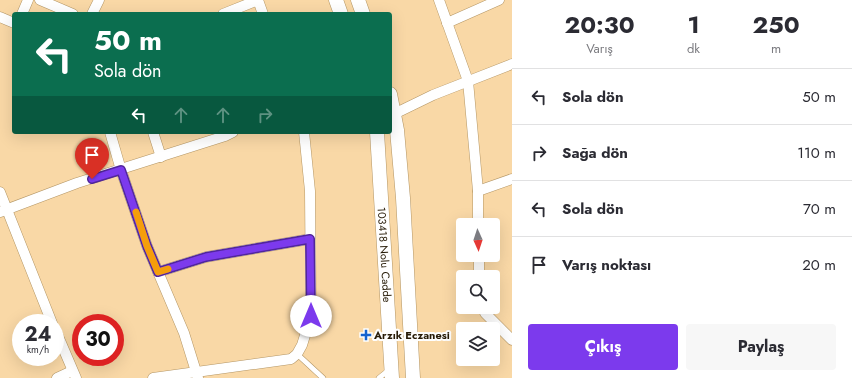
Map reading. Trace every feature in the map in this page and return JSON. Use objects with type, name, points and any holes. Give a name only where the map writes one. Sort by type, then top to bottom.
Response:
[{"type":"main road","points":[[336,0],[340,12]]},
{"type":"main road","points":[[358,0],[362,12]]},
{"type":"main road","points":[[392,104],[397,130],[403,198],[412,378]]},
{"type":"main road","name":"103418 Nolu Cadde","points":[[377,134],[391,373]]},
{"type":"street","points":[[23,12],[28,0]]},
{"type":"street","points":[[40,0],[68,12]]},
{"type":"street","points":[[93,12],[98,0]]},
{"type":"street","points":[[228,12],[258,0],[262,12]]},
{"type":"street","points":[[439,0],[468,81],[478,191],[478,218]]},
{"type":"street","points":[[447,23],[500,0]]},
{"type":"street","points":[[0,17],[12,22]]},
{"type":"street","points":[[394,114],[433,95],[512,64]]},
{"type":"street","points":[[111,134],[121,170],[147,246],[184,333],[197,375]]},
{"type":"street","points":[[154,134],[161,157]]},
{"type":"street","points":[[3,211],[77,184],[229,134]]},
{"type":"street","points":[[153,378],[197,375],[215,372],[291,359],[297,354],[311,316],[310,192],[304,134]]},
{"type":"street","points":[[478,191],[512,179]]},
{"type":"street","points":[[0,192],[3,211],[48,314]]},
{"type":"street","points":[[158,272],[206,257],[310,239]]},
{"type":"street","points":[[486,314],[512,340]]},
{"type":"street","points":[[57,378],[74,374],[64,350]]},
{"type":"lane","points":[[297,354],[323,378]]},
{"type":"lane","points":[[379,378],[391,373]]},
{"type":"slow traffic","points":[[136,212],[147,246],[158,272],[168,269]]},
{"type":"place","name":"Arzık Eczanesi","points":[[366,335]]},
{"type":"route","points":[[92,179],[121,170],[147,246],[158,272],[206,257],[310,239],[311,316]]}]
